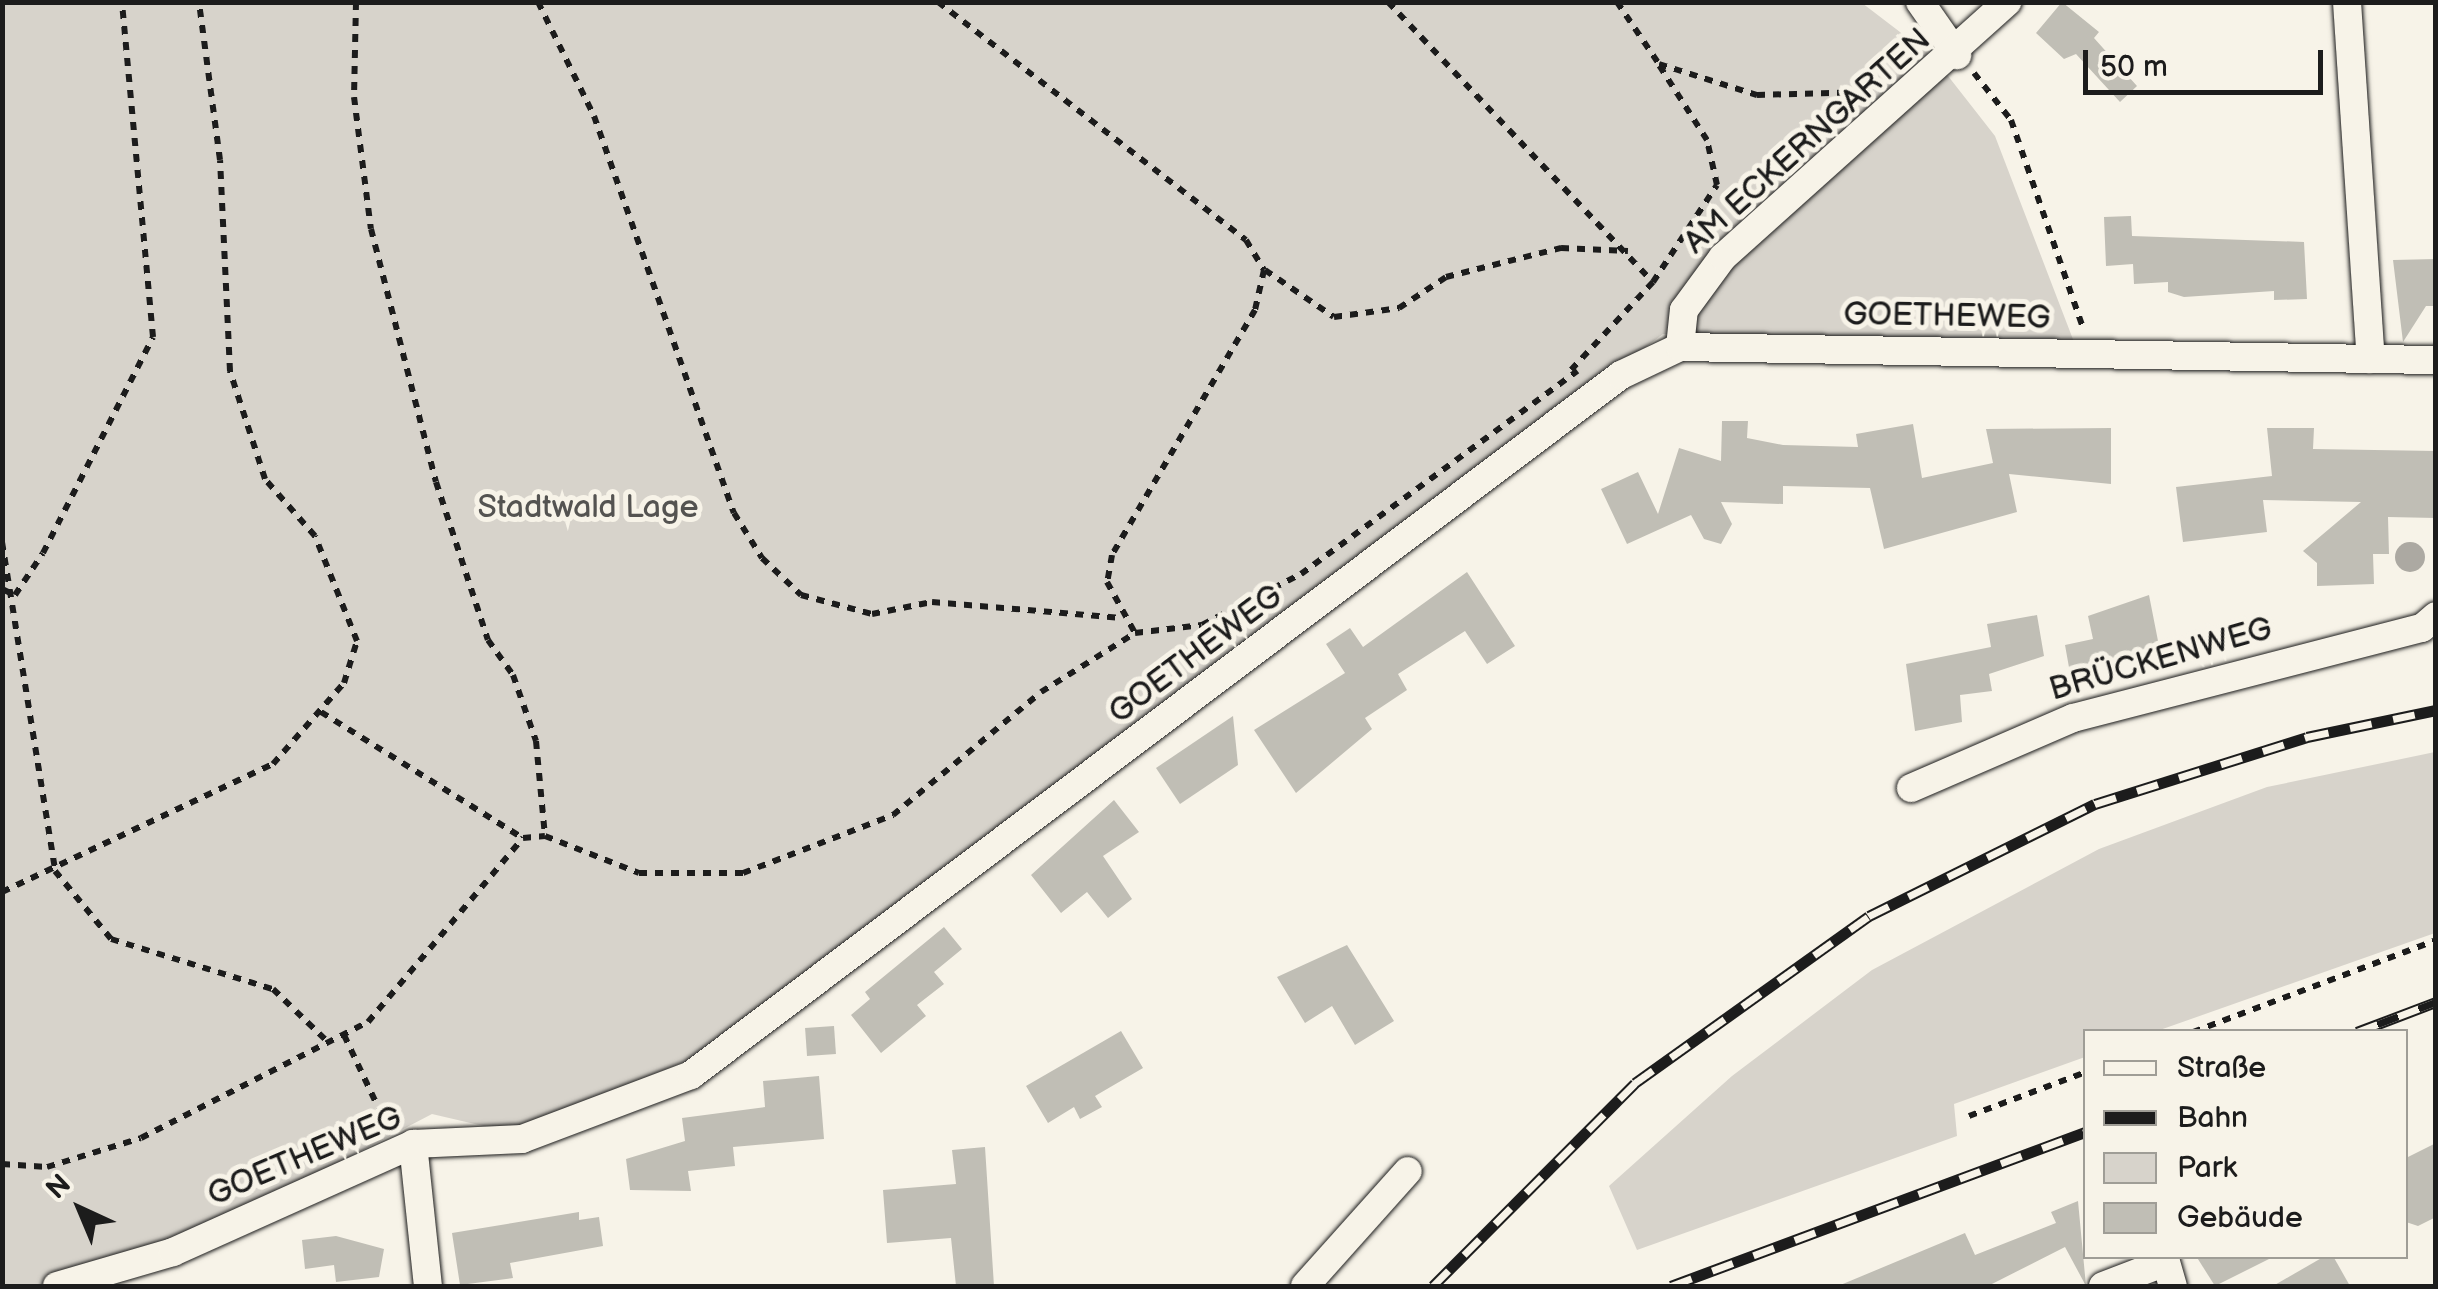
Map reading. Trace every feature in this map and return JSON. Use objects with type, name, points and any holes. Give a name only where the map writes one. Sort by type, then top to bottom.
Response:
[{"type":"street","points":[[1920,2],[1957,55]]},
{"type":"street","name":"AM ECKERNGARTEN","points":[[1680,346],[1684,310],[1724,257],[1957,55],[2006,2]]},
{"type":"street","points":[[2347,2],[2371,359]]},
{"type":"street","name":"GOETHEWEG","points":[[57,1286],[174,1252],[413,1144],[522,1139],[691,1074],[1621,375],[1680,346],[2436,360]]},
{"type":"street","name":"BRÜCKENWEG","points":[[1911,788],[2073,718],[2436,616]]},
{"type":"street","points":[[413,1144],[428,1286]]},
{"type":"street","points":[[1304,1286],[1408,1171]]},
{"type":"street","points":[[2103,1286],[2169,1274]]},
{"type":"path","points":[[15,595],[153,338],[122,2]]},
{"type":"path","points":[[2,892],[274,764],[344,683],[354,618],[315,536],[265,479],[230,370],[220,160],[199,2]]},
{"type":"path","points":[[356,2],[354,97],[371,229],[436,482],[488,640],[513,675],[536,741],[545,836]]},
{"type":"path","points":[[538,2],[594,116],[734,512],[762,558],[801,595],[872,614],[932,602],[1121,618]]},
{"type":"path","points":[[938,2],[1246,240],[1264,270],[1334,318],[1400,308],[1446,277],[1561,248],[1630,252]]},
{"type":"path","points":[[1388,2],[1630,252],[1653,282]]},
{"type":"path","points":[[321,712],[524,838],[545,836],[639,873],[742,874],[802,857],[893,815],[1041,692],[1136,633],[1202,624],[1301,574],[1570,370],[1653,282],[1718,184],[1708,140],[1617,2]]},
{"type":"path","points":[[1957,55],[2011,120],[2091,355]]},
{"type":"path","points":[[1658,64],[1758,94],[1863,91],[1901,102]]},
{"type":"path","points":[[1136,633],[1121,618],[1107,582],[1112,555],[1256,310],[1264,270]]},
{"type":"path","points":[[1570,370],[1621,375]]},
{"type":"path","points":[[2,542],[15,595],[55,870],[111,939],[273,990],[329,1043]]},
{"type":"path","points":[[2,588],[15,595]]},
{"type":"path","points":[[2,1164],[47,1167],[141,1138],[344,1035],[419,967],[524,838]]},
{"type":"path","points":[[2201,1029],[2436,940]]},
{"type":"path","points":[[344,1035],[387,1126],[413,1144]]},
{"type":"path","points":[[1969,1116],[2083,1073]]},
{"type":"green space","name":"Stadtwald Lage","points":[[3,3],[1862,3],[1934,58],[1995,136],[2074,342],[1663,334],[694,1058],[509,1132],[432,1114],[144,1264],[59,1286],[3,1286]]},
{"type":"green space","points":[[2435,752],[2435,933],[2163,1029],[2083,1029],[2083,1058],[1954,1104],[1957,1136],[1637,1250],[1609,1186],[1732,1076],[1872,970],[2099,849],[2267,787]]},
{"type":"shaded area","points":[[2410,542],[2421,546],[2425,557],[2421,568],[2410,572],[2399,568],[2395,557],[2399,546]]},
{"type":"building","points":[[2062,2],[2099,32],[2094,38],[2137,86],[2120,102],[2076,54],[2064,59],[2036,33]]},
{"type":"building","points":[[2131,216],[2132,236],[2304,242],[2307,299],[2274,300],[2274,291],[2184,297],[2168,292],[2168,282],[2134,284],[2133,264],[2106,266],[2104,217]]},
{"type":"building","points":[[2436,259],[2436,306],[2426,306],[2403,342],[2393,260]]},
{"type":"building","points":[[1722,421],[1748,421],[1747,438],[1783,445],[1858,447],[1856,434],[1913,424],[1922,478],[1993,463],[1986,429],[2111,428],[2111,484],[2009,474],[2017,512],[1884,549],[1870,488],[1783,486],[1783,504],[1721,502],[1732,524],[1721,544],[1704,539],[1691,515],[1627,544],[1601,489],[1638,472],[1658,514],[1679,448],[1721,461]]},
{"type":"building","points":[[2267,428],[2314,428],[2313,449],[2436,451],[2436,518],[2388,517],[2389,554],[2373,554],[2374,584],[2317,586],[2317,563],[2303,551],[2361,502],[2263,500],[2267,532],[2183,542],[2176,487],[2272,476]]},
{"type":"building","points":[[1467,572],[1515,646],[1487,664],[1465,631],[1398,674],[1407,690],[1365,718],[1372,729],[1296,793],[1254,730],[1345,673],[1326,644],[1350,628],[1363,647]]},
{"type":"building","points":[[2149,595],[2159,646],[2070,673],[2065,645],[2093,639],[2088,616]]},
{"type":"building","points":[[2037,615],[2044,656],[1989,674],[1992,691],[1960,695],[1962,722],[1915,731],[1906,664],[1991,647],[1987,624]]},
{"type":"building","points":[[1233,716],[1238,765],[1180,804],[1156,768]]},
{"type":"building","points":[[1114,800],[1139,832],[1103,856],[1132,899],[1108,918],[1087,892],[1061,913],[1031,875]]},
{"type":"building","points":[[944,927],[962,949],[934,972],[944,984],[917,1005],[926,1016],[881,1053],[851,1015],[870,999],[865,992]]},
{"type":"building","points":[[1347,945],[1394,1021],[1355,1045],[1332,1006],[1305,1023],[1277,977]]},
{"type":"building","points":[[834,1026],[836,1054],[807,1056],[805,1028]]},
{"type":"building","points":[[1121,1031],[1143,1068],[1095,1096],[1102,1107],[1080,1119],[1074,1107],[1048,1123],[1026,1086]]},
{"type":"building","points":[[819,1076],[824,1139],[733,1147],[735,1166],[688,1171],[691,1191],[630,1190],[626,1159],[685,1141],[682,1118],[765,1107],[763,1081]]},
{"type":"building","points":[[2436,1143],[2436,1217],[2418,1226],[2408,1223],[2408,1157]]},
{"type":"building","points":[[985,1147],[994,1286],[956,1286],[951,1238],[887,1243],[883,1190],[956,1184],[952,1150]]},
{"type":"building","points":[[2078,1201],[2086,1286],[2065,1247],[1988,1286],[1838,1286],[1965,1233],[1975,1255],[2056,1223],[2051,1212]]},
{"type":"building","points":[[579,1212],[579,1220],[599,1217],[603,1246],[510,1263],[513,1278],[460,1285],[452,1233]]},
{"type":"building","points":[[336,1236],[384,1249],[379,1277],[336,1282],[334,1265],[305,1269],[302,1240]]},
{"type":"building","points":[[2198,1259],[2269,1259],[2215,1286]]},
{"type":"building","points":[[2320,1259],[2335,1259],[2350,1286],[2273,1286]]},
{"type":"railway","points":[[1433,1286],[1635,1083],[1869,916],[2095,804],[2307,737],[2436,710]]},
{"type":"railway","points":[[2365,1029],[2436,1002]]},
{"type":"railway","points":[[1671,1286],[2083,1133]]}]
